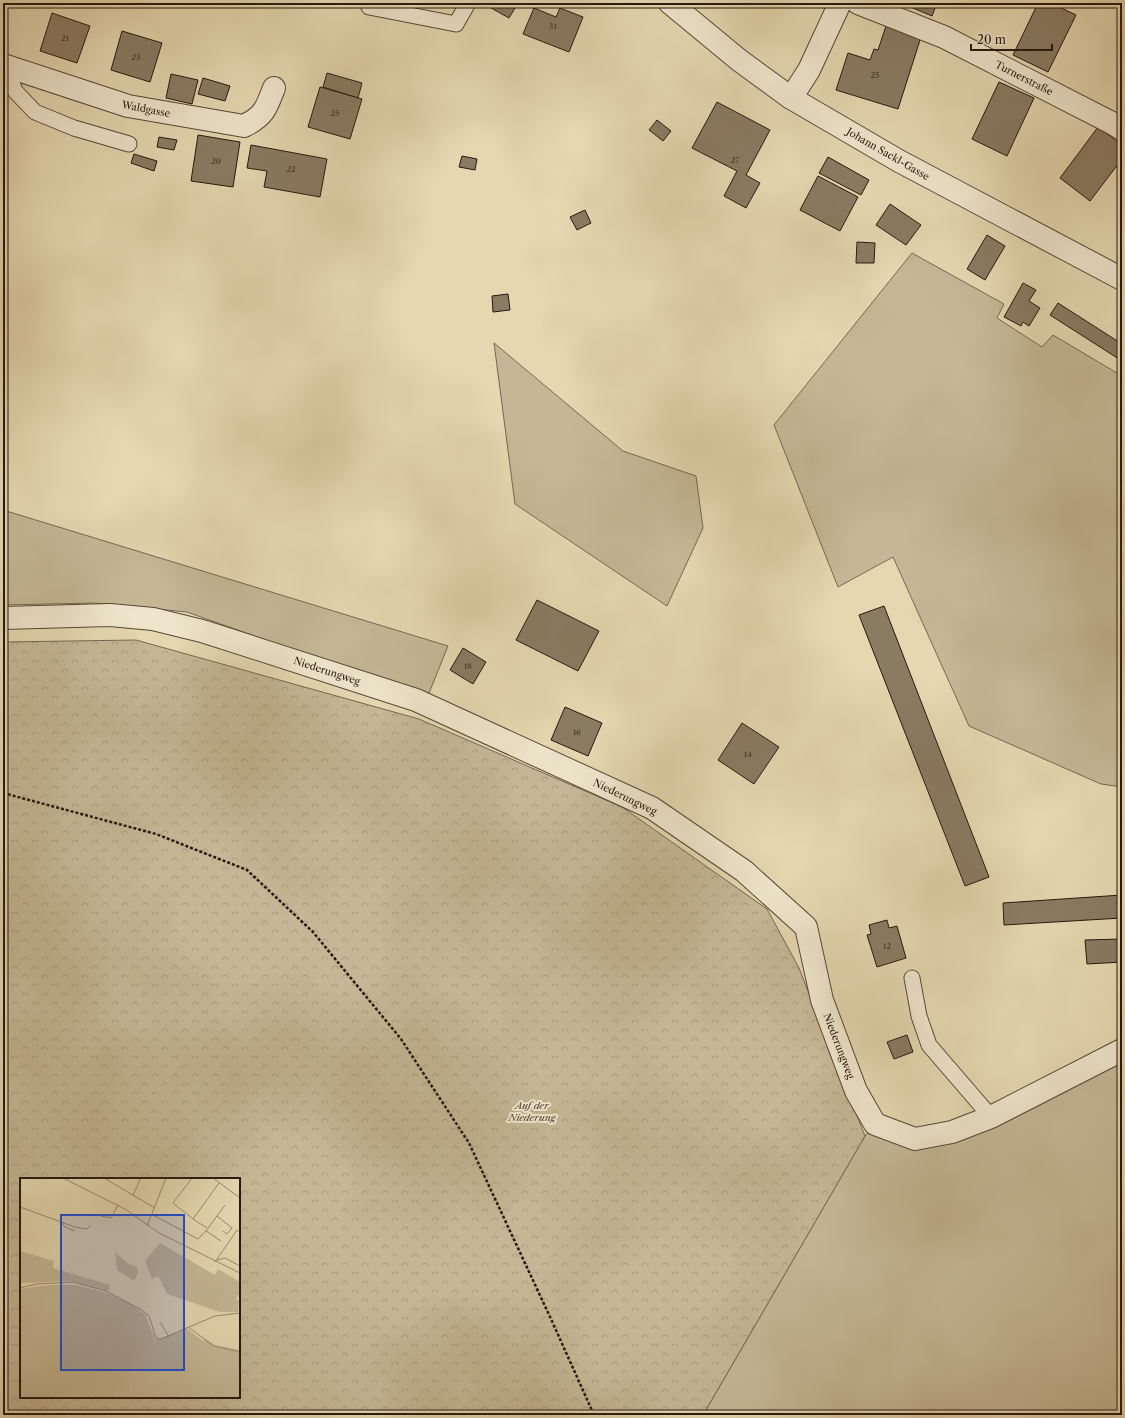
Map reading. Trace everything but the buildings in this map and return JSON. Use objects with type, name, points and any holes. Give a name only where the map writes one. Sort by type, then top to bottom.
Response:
[{"type":"street","name":"Johann Sackl-Gasse","points":[[670,3],[739,60],[792,98],[899,161],[1122,279]]},
{"type":"street","points":[[792,98],[809,70],[840,3]]},
{"type":"street","name":"Turnerstraße","points":[[858,3],[944,37],[1038,84],[1112,123],[1122,130]]},
{"type":"street","name":"Waldgasse","points":[[5,65],[128,106],[244,126],[258,119],[267,105],[274,88]]},
{"type":"street","name":"Niederungweg","points":[[3,618],[110,615],[153,619],[202,632],[416,700],[652,808],[744,871],[806,927],[822,1000],[856,1091],[875,1124],[915,1139],[952,1132],[991,1117],[1122,1050]]},
{"type":"lane","points":[[370,7],[456,24],[468,3]]},
{"type":"lane","points":[[5,65],[15,91],[35,112],[74,128],[129,144]]},
{"type":"lane","points":[[912,978],[918,1016],[930,1045],[991,1117]]},
{"type":"path","points":[[3,793],[156,834],[247,870],[312,932],[401,1039],[469,1143],[594,1415]]},
{"type":"green space","points":[[912,253],[1004,304],[997,318],[1042,347],[1053,335],[1122,376],[1122,787],[1101,784],[969,726],[893,557],[838,587],[774,425]]},
{"type":"green space","points":[[494,343],[623,451],[696,476],[703,528],[667,606],[515,504]]},
{"type":"green space","points":[[3,510],[448,646],[429,693],[339,666],[187,612],[93,603],[3,605]]},
{"type":"green space","name":"Auf der Niederung","points":[[136,640],[419,719],[622,807],[767,909],[799,968],[865,1136],[703,1415],[3,1415],[3,642]]},
{"type":"green space","points":[[1122,1050],[1122,1415],[703,1415],[865,1136],[875,1124],[915,1139]]}]
